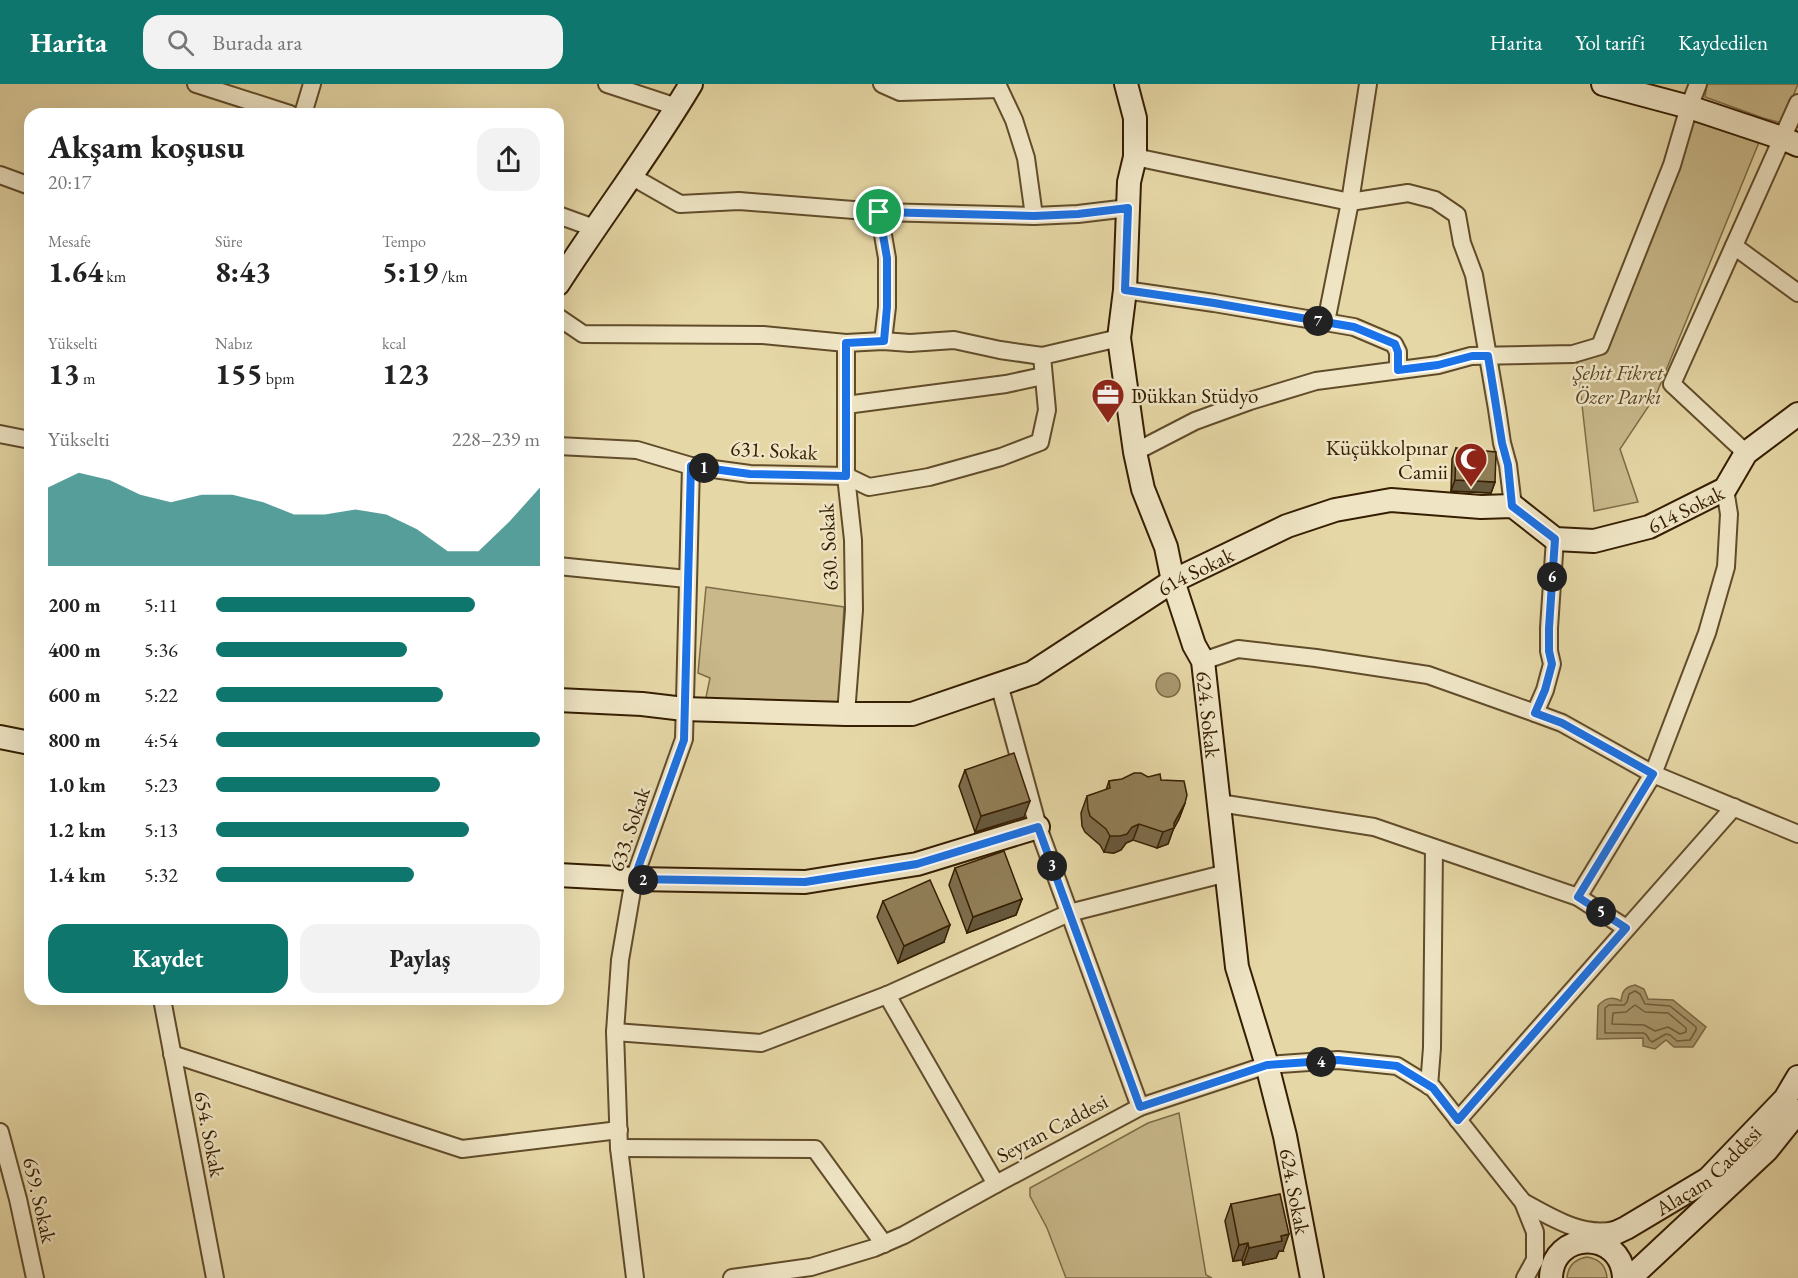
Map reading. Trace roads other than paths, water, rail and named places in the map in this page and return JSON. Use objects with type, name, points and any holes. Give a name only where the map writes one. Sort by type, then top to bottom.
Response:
[{"type":"street","points":[[196,84],[271,108]]},
{"type":"street","points":[[305,108],[312,84]]},
{"type":"street","points":[[607,84],[677,107]]},
{"type":"street","points":[[564,275],[691,84]]},
{"type":"street","points":[[882,84],[900,92],[998,86],[1014,120],[1026,158],[1034,216]]},
{"type":"street","name":"624. Sokak","points":[[1126,84],[1135,118],[1136,157],[1129,182],[1125,290],[1119,338],[1135,452],[1143,489],[1166,547],[1173,581],[1194,645],[1203,661],[1237,968],[1267,1065],[1285,1136],[1312,1278]]},
{"type":"street","points":[[1326,322],[1350,202],[1368,84]]},
{"type":"street","points":[[1603,84],[1689,107],[1790,142]]},
{"type":"street","points":[[1135,452],[1195,421],[1250,400],[1316,381],[1438,365],[1472,356],[1573,354],[1600,346],[1672,165],[1698,84]]},
{"type":"street","points":[[1746,453],[1672,384],[1734,246],[1790,142],[1798,103]]},
{"type":"street","points":[[1136,157],[1350,202],[1408,194],[1435,200],[1457,215],[1462,243],[1474,275],[1502,443],[1508,465],[1512,506],[1555,539],[1549,628],[1549,651],[1552,664],[1545,690],[1535,713]]},
{"type":"street","points":[[0,175],[24,184]]},
{"type":"street","points":[[631,177],[680,204],[738,201],[879,212],[1034,216],[1128,208]]},
{"type":"street","points":[[879,212],[887,258],[884,341]]},
{"type":"street","points":[[564,216],[594,228]]},
{"type":"street","points":[[1734,246],[1798,293]]},
{"type":"street","points":[[1125,290],[1354,327],[1395,344],[1398,352],[1398,370]]},
{"type":"street","points":[[564,321],[583,334],[763,335],[846,343],[954,340],[1042,356],[1119,338]]},
{"type":"street","name":"630. Sokak","points":[[846,343],[846,476],[853,540],[854,610],[846,714]]},
{"type":"street","points":[[846,405],[1006,384],[1043,376],[1042,356]]},
{"type":"street","name":"631. Sokak","points":[[564,446],[637,450],[691,466],[750,474],[846,476],[869,487],[929,477],[1001,457],[1040,442],[1047,410],[1043,376]]},
{"type":"street","name":"614 Sokak","points":[[1555,539],[1594,541],[1649,527],[1725,489],[1746,453],[1798,414]]},
{"type":"street","points":[[0,434],[24,439]]},
{"type":"street","name":"633. Sokak","points":[[635,1278],[619,1148],[615,1032],[620,960],[634,879],[684,740],[691,466]]},
{"type":"street","points":[[1578,897],[1653,774],[1707,633],[1726,567],[1729,514],[1725,489]]},
{"type":"street","name":"614 Sokak","points":[[564,700],[642,704],[684,709],[912,714],[1032,673],[1173,581],[1287,526],[1335,510],[1391,500],[1481,507],[1512,506]]},
{"type":"street","points":[[564,567],[687,579]]},
{"type":"street","points":[[1203,661],[1238,650],[1316,658],[1428,675],[1562,723],[1653,774],[1798,834]]},
{"type":"street","points":[[999,684],[1038,827],[1140,1107]]},
{"type":"street","points":[[0,737],[24,742]]},
{"type":"street","points":[[1218,803],[1374,827],[1578,897],[1626,928]]},
{"type":"street","points":[[1458,1120],[1734,807]]},
{"type":"street","points":[[564,875],[805,882],[917,864],[1038,827]]},
{"type":"street","points":[[1429,1086],[1432,1048],[1434,848]]},
{"type":"street","points":[[615,1032],[761,1043],[887,995],[1070,913],[1227,873]]},
{"type":"street","points":[[887,995],[996,1184]]},
{"type":"street","name":"654. Sokak","points":[[163,1005],[215,1278]]},
{"type":"street","points":[[172,1054],[462,1149],[619,1130]]},
{"type":"street","name":"Seyran Caddesi","points":[[732,1278],[811,1267],[884,1244],[1140,1107],[1267,1065],[1338,1060],[1397,1066],[1433,1088],[1523,1202],[1552,1271]]},
{"type":"street","name":"Alaçam Caddesi","points":[[1532,1278],[1552,1271],[1559,1254],[1580,1236],[1626,1227],[1708,1179],[1785,1099],[1798,1077]]},
{"type":"street","name":"Alaçam Caddesi","points":[[1630,1278],[1767,1150],[1795,1120]]},
{"type":"street","name":"659. Sokak","points":[[0,1132],[18,1199],[35,1278]]},
{"type":"street","points":[[619,1148],[815,1149],[884,1244]]},
{"type":"street","name":"Seyran Caddesi","points":[[1523,1202],[1580,1236],[1626,1227]]},
{"type":"street","name":"Seyran Caddesi","points":[[1525,1278],[1535,1260],[1535,1232]]},
{"type":"street","points":[[1580,1236],[1612,1251],[1622,1266],[1624,1278]]},
{"type":"street","points":[[1641,1278],[1654,1257]]},
{"type":"water","points":[[1168,673],[1177,676],[1180,685],[1177,694],[1168,697],[1159,694],[1156,685],[1159,676]]},
{"type":"water","points":[[1635,985],[1644,989],[1648,999],[1673,1000],[1706,1027],[1693,1047],[1674,1047],[1666,1040],[1655,1049],[1643,1046],[1643,1038],[1597,1039],[1598,1006],[1609,999],[1621,1001],[1625,990]]},
{"type":"place","name":"Dükkan Stüdyo","points":[[1108,424]]},
{"type":"place","name":"Küçükkolpınar Camii","points":[[1471,488]]},
{"type":"park label","name":"Şehit Fikret Özer Parkı","points":[[1618,384]]}]
